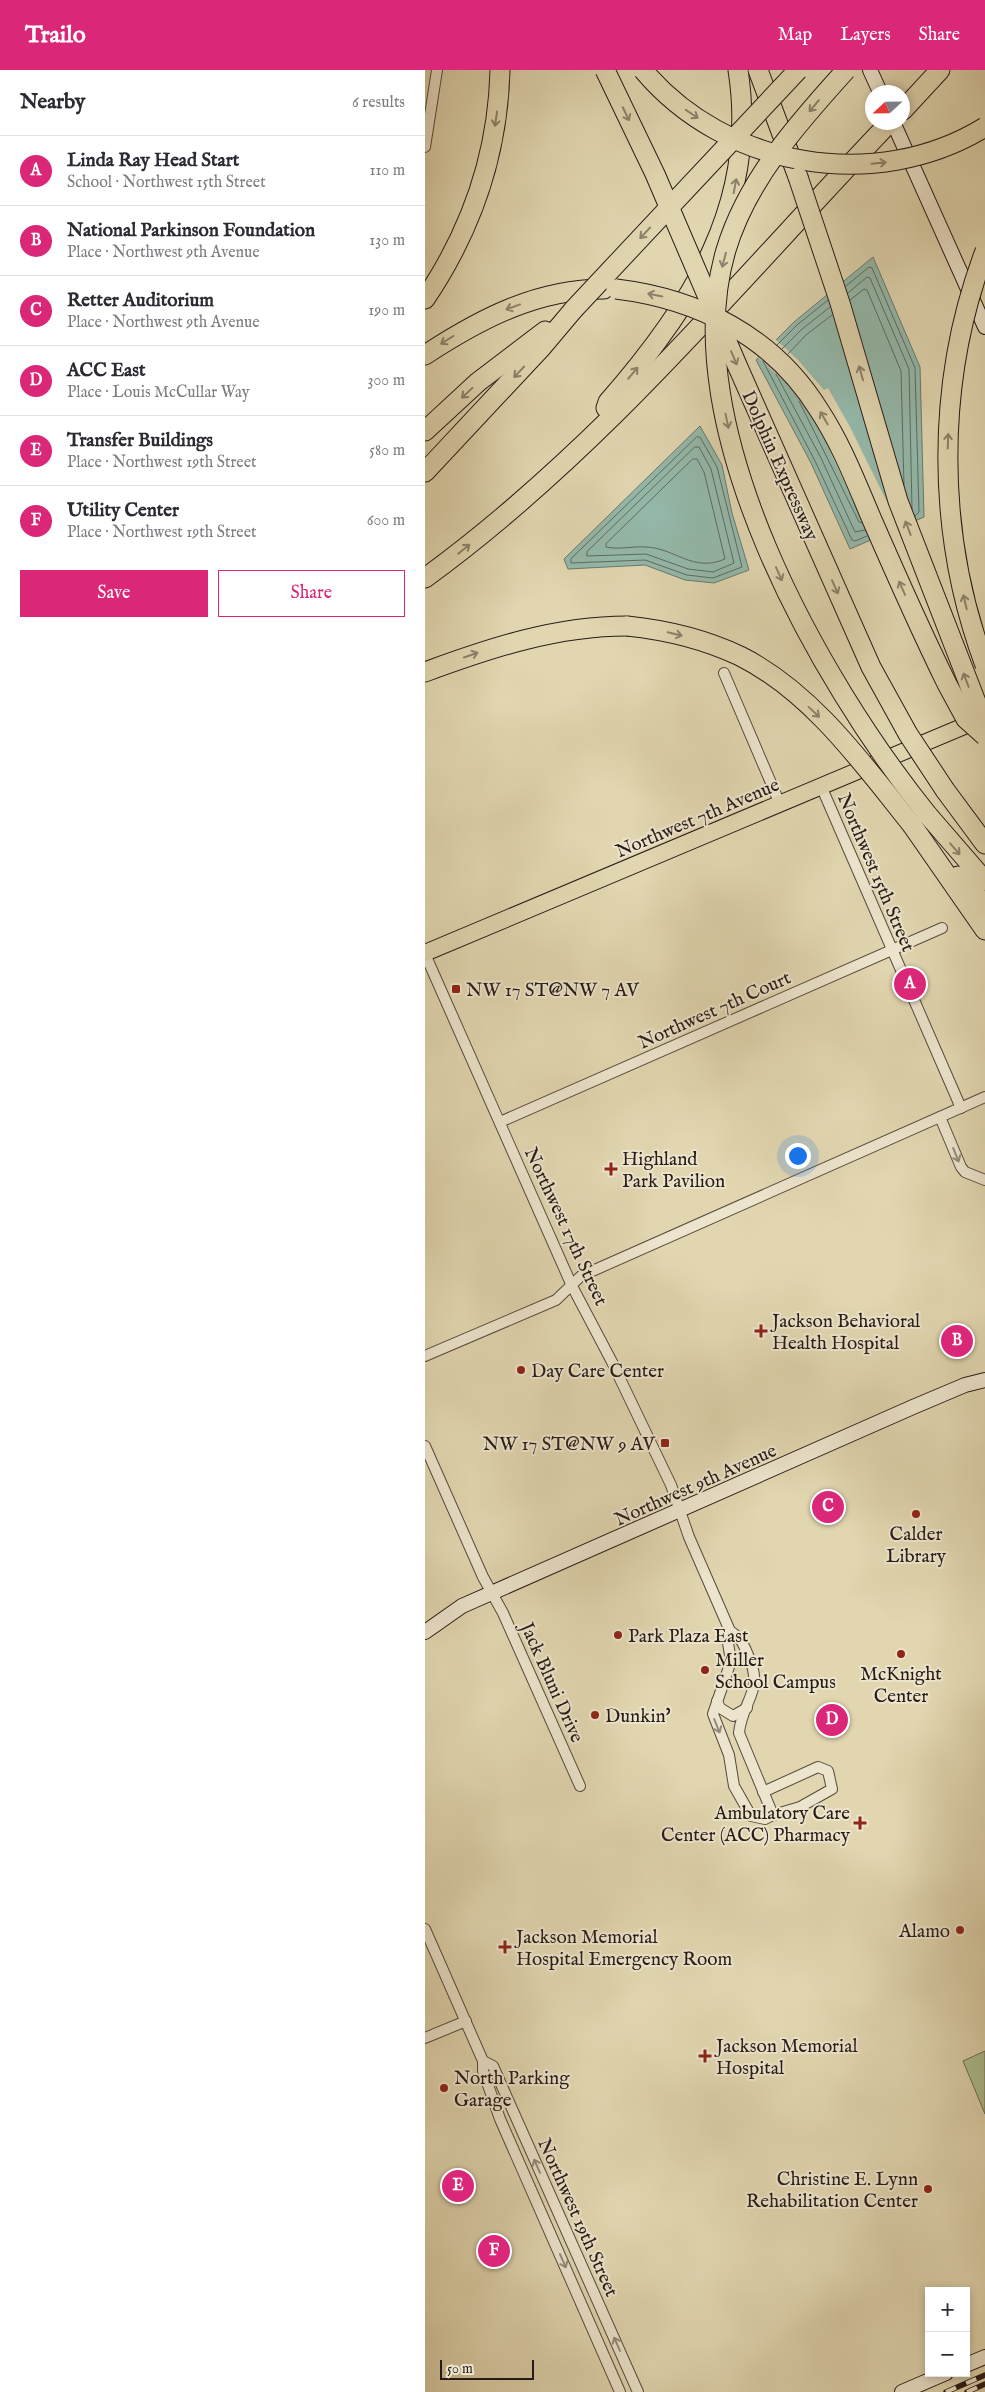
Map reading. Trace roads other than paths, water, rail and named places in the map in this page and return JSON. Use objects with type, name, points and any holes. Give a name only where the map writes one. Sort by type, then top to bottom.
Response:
[{"type":"highway","points":[[425,300],[453,254],[472,212],[493,138],[500,70]]},
{"type":"highway","name":"Dolphin Expressway","points":[[605,70],[655,174],[737,365],[871,667],[908,734],[945,790],[985,844]]},
{"type":"highway","points":[[643,70],[666,94],[711,127],[763,151],[799,161],[843,165],[905,159],[956,142],[985,127]]},
{"type":"highway","points":[[599,428],[608,402],[649,354],[681,308],[706,263],[729,209],[737,175],[743,125],[738,70]]},
{"type":"highway","points":[[758,70],[798,177],[840,303],[898,501],[985,725]]},
{"type":"highway","points":[[425,472],[542,347],[574,309],[798,70]]},
{"type":"highway","points":[[847,70],[780,149],[747,201],[732,232],[717,288],[715,321],[718,365],[725,413],[738,466],[760,530],[786,590],[821,658],[985,930]]},
{"type":"highway","points":[[910,102],[940,70]]},
{"type":"highway","points":[[425,578],[460,553],[536,488],[599,428],[696,330],[884,130]]},
{"type":"highway","points":[[985,252],[966,314],[956,360],[949,410],[948,447],[951,517],[957,561],[967,612],[985,665]]},
{"type":"highway","points":[[425,354],[469,326],[499,312],[545,297],[585,290],[616,289],[667,298],[694,306],[721,319],[754,341],[789,371],[803,386],[819,410],[846,461],[925,640],[947,684],[966,719],[985,736]]},
{"type":"highway","points":[[425,431],[478,382],[574,309]]},
{"type":"highway","points":[[425,672],[472,655],[537,636],[600,626],[657,629],[697,639],[741,657],[763,670],[784,686],[829,726],[919,819],[985,881]]},
{"type":"highway","points":[[919,819],[985,905]]},
{"type":"main road","name":"Northwest 7th Avenue","points":[[425,953],[985,718]]},
{"type":"street","points":[[425,147],[437,70]]},
{"type":"street","points":[[896,130],[985,327]]},
{"type":"street","points":[[724,673],[780,804]]},
{"type":"street","name":"Northwest 15th Street","points":[[821,786],[961,1108]]},
{"type":"street","name":"Northwest 7th Court","points":[[500,1122],[942,928]]},
{"type":"street","name":"Northwest 17th Street","points":[[425,953],[572,1286],[613,1362],[671,1486],[730,1631]]},
{"type":"street","points":[[425,1356],[556,1300],[581,1276],[985,1097]]},
{"type":"street","points":[[941,1117],[961,1167],[965,1172],[985,1180]]},
{"type":"street","name":"Northwest 9th Avenue","points":[[425,1632],[454,1610],[680,1512],[913,1407],[965,1385],[985,1380]]},
{"type":"street","name":"Jack Bluni Drive","points":[[425,1446],[503,1613],[580,1786]]},
{"type":"street","points":[[763,1792],[818,1767],[828,1772],[832,1789],[800,1807],[765,1819],[755,1818],[745,1810],[731,1776],[729,1755],[713,1714],[731,1661],[732,1656],[728,1643],[730,1631],[741,1637],[754,1667],[755,1688],[740,1729],[740,1737],[763,1792],[773,1815]]},
{"type":"street","points":[[717,1701],[720,1708],[733,1716],[747,1707]]},
{"type":"street","name":"Northwest 19th Street","points":[[425,1929],[483,2061],[483,2072],[500,2119],[620,2392]]},
{"type":"street","points":[[425,2038],[465,2022]]},
{"type":"street","name":"Northwest 19th Street","points":[[483,2061],[493,2066],[638,2392]]},
{"type":"street","points":[[970,2363],[985,2357]]},
{"type":"street","points":[[902,2392],[937,2377]]},
{"type":"water","points":[[873,257],[920,367],[924,517],[850,549],[811,463],[756,360],[794,322]]},
{"type":"water","points":[[700,426],[722,465],[732,513],[749,570],[714,583],[685,580],[645,565],[568,569],[564,559]]},
{"type":"railway","points":[[946,2392],[985,2375]]},
{"type":"railway","points":[[967,2392],[985,2384]]},
{"type":"place","name":"Linda Ray Head Start","points":[[910,984]]},
{"type":"place","name":"NW 17 ST@NW 7 AV","points":[[456,989]]},
{"type":"place","name":"Highland Park Pavilion","points":[[611,1169]]},
{"type":"place","name":"Jackson Behavioral Health Hospital","points":[[761,1331]]},
{"type":"place","name":"National Parkinson Foundation","points":[[957,1341]]},
{"type":"place","name":"Day Care Center","points":[[521,1370]]},
{"type":"place","name":"NW 17 ST@NW 9 AV","points":[[665,1443]]},
{"type":"place","name":"Retter Auditorium","points":[[828,1507]]},
{"type":"place","name":"Calder Library","points":[[916,1514]]},
{"type":"place","name":"Park Plaza East","points":[[618,1635]]},
{"type":"place","name":"McKnight Center","points":[[901,1654]]},
{"type":"place","name":"Miller School Campus","points":[[705,1670]]},
{"type":"place","name":"Dunkin'","points":[[595,1715]]},
{"type":"place","name":"ACC East","points":[[832,1720]]},
{"type":"place","name":"Ambulatory Care Center (ACC) Pharmacy","points":[[860,1823]]},
{"type":"place","name":"Alamo","points":[[960,1930]]},
{"type":"place","name":"Jackson Memorial Hospital Emergency Room","points":[[505,1947]]},
{"type":"place","name":"Jackson Memorial Hospital","points":[[705,2056]]},
{"type":"place","name":"North Parking Garage","points":[[444,2088]]},
{"type":"place","name":"Transfer Buildings","points":[[458,2186]]},
{"type":"place","name":"Christine E. Lynn Rehabilitation Center","points":[[928,2189]]},
{"type":"place","name":"Utility Center","points":[[494,2251]]}]
